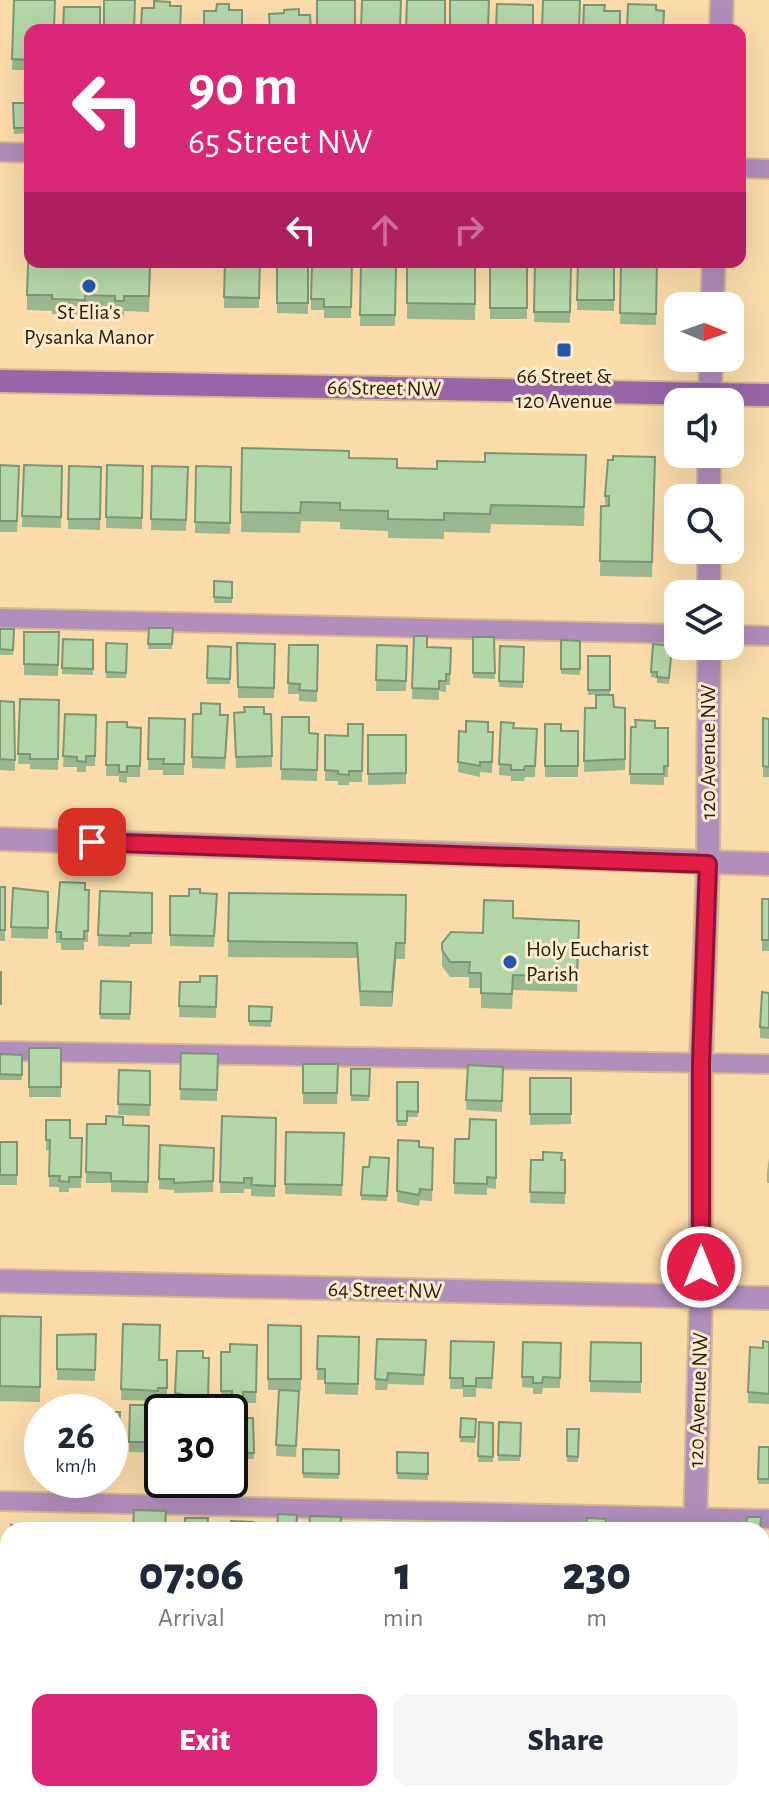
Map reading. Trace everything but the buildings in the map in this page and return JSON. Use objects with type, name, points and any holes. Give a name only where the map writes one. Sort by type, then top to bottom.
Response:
[{"type":"main road","name":"66 Street NW","points":[[0,381],[664,397]]},
{"type":"main road","name":"66 Street NW","points":[[744,396],[769,395]]},
{"type":"street","points":[[721,24],[722,0]]},
{"type":"street","points":[[713,292],[714,268]]},
{"type":"street","name":"120 Avenue NW","points":[[695,1522],[709,660]]},
{"type":"street","points":[[0,839],[769,864]]},
{"type":"street","name":"64 Street NW","points":[[0,1281],[769,1298]]},
{"type":"lane","points":[[0,152],[24,153]]},
{"type":"lane","points":[[746,168],[769,169]]},
{"type":"lane","points":[[0,618],[664,634]]},
{"type":"lane","points":[[744,635],[769,636]]},
{"type":"lane","points":[[0,1051],[769,1064]]},
{"type":"lane","points":[[0,1501],[635,1522]]},
{"type":"lane","points":[[725,1522],[769,1519]]},
{"type":"place","name":"St Elia's Pysanka Manor","points":[[89,286]]},
{"type":"place","name":"66 Street & 120 Avenue","points":[[564,350]]},
{"type":"place","name":"Holy Eucharist Parish","points":[[510,962]]},
{"type":"route","points":[[92,842],[708,864],[701,1062],[701,1267]]}]
